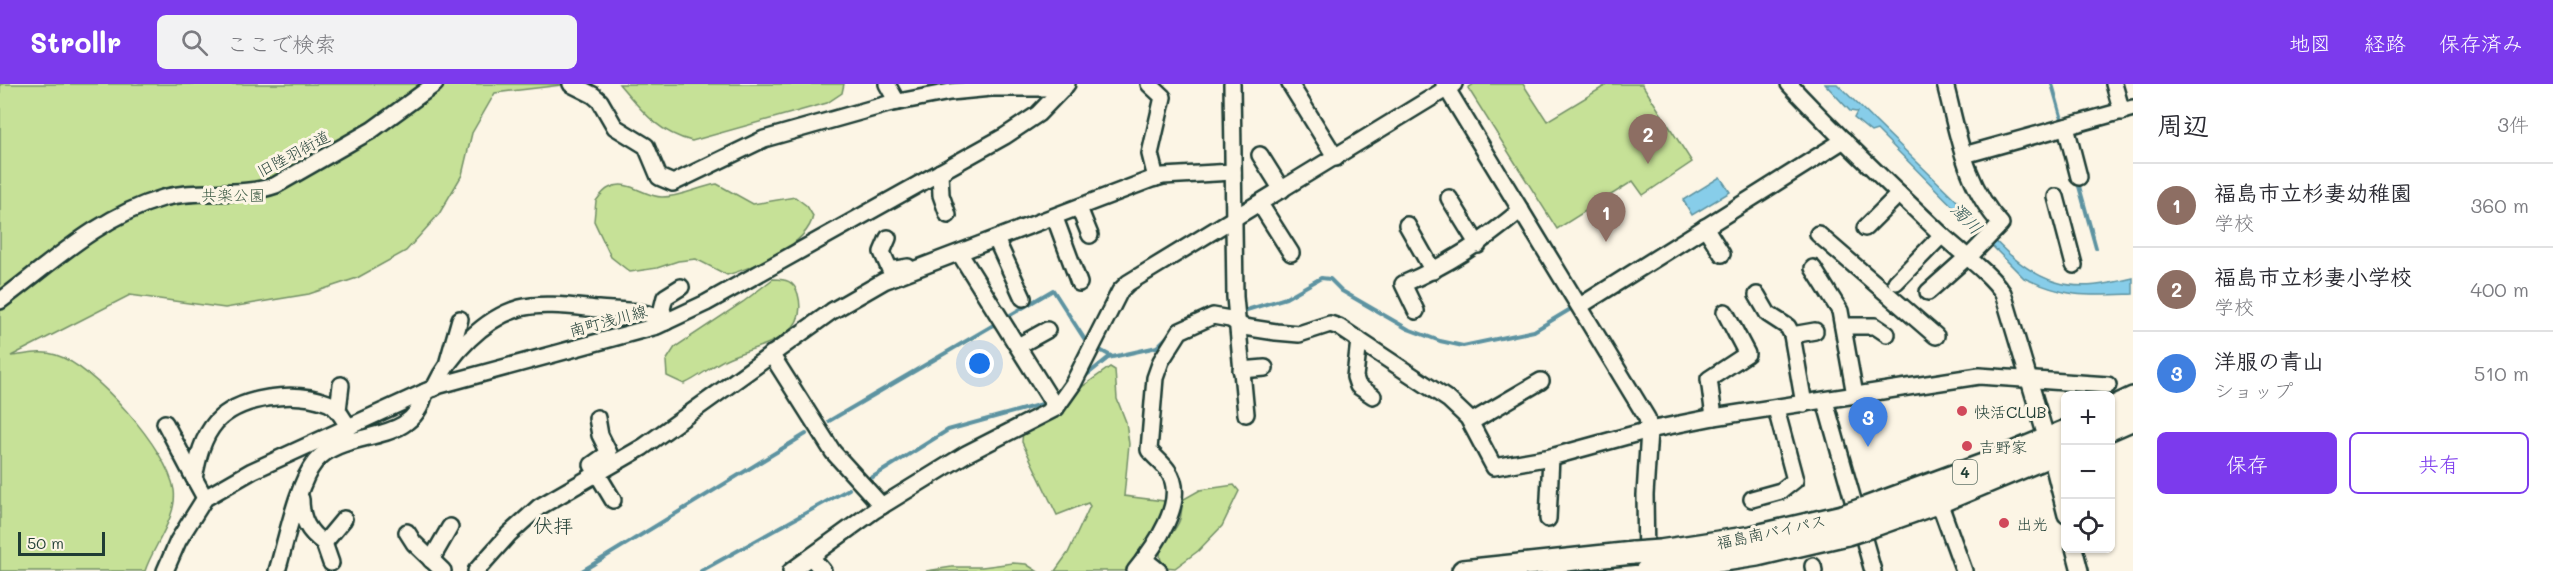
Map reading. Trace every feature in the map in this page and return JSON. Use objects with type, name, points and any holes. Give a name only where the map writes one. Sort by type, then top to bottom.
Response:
[{"type":"highway","points":[[2115,407],[2133,398]]},
{"type":"highway","points":[[2115,427],[2133,419]]},
{"type":"highway","name":"福島南バイパス","points":[[1855,521],[1939,502],[2057,444]]},
{"type":"highway","name":"福島南バイパス","points":[[1463,571],[1633,553],[1653,566],[1757,555],[1855,521],[2057,444]]},
{"type":"street","name":"旧陸羽街道","points":[[0,301],[88,234],[126,211],[164,198],[199,192],[259,191],[276,185],[372,130],[435,84]]},
{"type":"street","points":[[570,84],[582,88],[600,101],[615,127],[646,146],[659,177],[674,183],[764,139],[897,102],[971,90],[1065,86]]},
{"type":"street","points":[[886,84],[897,102]]},
{"type":"street","points":[[1149,84],[1163,97],[1150,154],[1156,178]]},
{"type":"street","points":[[1232,84],[1235,297],[1246,414]]},
{"type":"street","points":[[1290,84],[1335,158]]},
{"type":"street","points":[[1789,84],[1899,194],[1998,285],[2028,379],[2057,444],[2064,499]]},
{"type":"street","points":[[1928,292],[2001,224],[1989,211],[1975,189],[1945,84]]},
{"type":"street","points":[[1964,156],[2127,110],[2114,84]]},
{"type":"street","name":"南町浅川線","points":[[165,571],[178,542],[205,498],[252,471],[430,390],[666,322],[706,303],[1005,136],[1038,114],[1065,86]]},
{"type":"street","points":[[791,571],[882,506],[966,454],[1056,408],[1072,384],[1120,291],[1128,283],[1335,158],[1448,86],[1647,418],[1649,430],[1645,495],[1653,566]]},
{"type":"street","points":[[2066,127],[2079,177]]},
{"type":"street","points":[[1580,306],[1844,140]]},
{"type":"street","points":[[1260,155],[1282,190]]},
{"type":"street","points":[[940,172],[941,195],[948,215]]},
{"type":"street","points":[[476,571],[509,534],[539,507],[643,447],[771,354],[858,295],[884,281],[1156,178],[1233,172]]},
{"type":"street","points":[[1865,228],[1899,194]]},
{"type":"street","points":[[2056,197],[2074,265]]},
{"type":"street","points":[[1449,198],[1478,245]]},
{"type":"street","points":[[1260,204],[1291,253]]},
{"type":"street","points":[[1079,208],[1090,235]]},
{"type":"street","points":[[1416,312],[1403,284],[1433,271],[1478,245],[1521,210]]},
{"type":"street","points":[[1055,218],[1079,283]]},
{"type":"street","points":[[1407,225],[1433,271]]},
{"type":"street","points":[[1705,227],[1722,254]]},
{"type":"street","points":[[1818,234],[1936,336]]},
{"type":"street","points":[[1896,282],[1942,235]]},
{"type":"street","points":[[888,238],[882,252],[890,270],[916,265],[926,266]]},
{"type":"street","points":[[996,239],[1023,298]]},
{"type":"street","points":[[960,254],[1056,408]]},
{"type":"street","points":[[1813,268],[1840,311],[1855,395]]},
{"type":"street","points":[[666,322],[662,309],[665,297],[681,287]]},
{"type":"street","points":[[1758,295],[1768,314],[1788,327],[1792,335],[1791,365],[1804,404]]},
{"type":"street","points":[[278,571],[306,475],[316,461],[333,448],[404,425],[423,404],[447,364],[487,324],[522,307],[568,306],[651,313],[666,322]]},
{"type":"street","points":[[1714,417],[1708,379],[1747,354],[1725,312]]},
{"type":"street","points":[[1159,571],[1140,565],[1160,536],[1174,495],[1168,470],[1149,450],[1155,378],[1161,361],[1180,331],[1213,316],[1238,322],[1244,327],[1299,334],[1330,324],[1340,327],[1449,400],[1471,422],[1494,467],[1551,457],[1649,430],[1714,417],[1825,401],[1901,386],[1979,376],[2108,386]]},
{"type":"street","points":[[447,364],[460,319]]},
{"type":"street","points":[[1843,326],[1875,326],[1887,334]]},
{"type":"street","points":[[1018,346],[1047,330]]},
{"type":"street","points":[[1792,335],[1815,330]]},
{"type":"street","points":[[1359,340],[1355,377],[1358,386],[1373,396]]},
{"type":"street","points":[[771,354],[833,452],[882,506]]},
{"type":"street","points":[[1241,370],[1265,369]]},
{"type":"street","points":[[1471,422],[1541,381]]},
{"type":"street","points":[[338,410],[341,385]]},
{"type":"street","points":[[194,478],[203,441],[215,423],[232,408],[254,400],[291,397],[329,403],[338,410],[349,428]]},
{"type":"street","points":[[1825,401],[1873,571]]},
{"type":"street","points":[[1752,499],[1781,491],[1795,480],[1776,409]]},
{"type":"street","points":[[597,418],[600,435],[609,453],[592,465],[613,500]]},
{"type":"street","points":[[165,423],[205,498]]},
{"type":"street","points":[[1548,519],[1551,457]]},
{"type":"street","points":[[302,490],[301,514],[311,534],[324,543],[331,562]]},
{"type":"street","points":[[1939,502],[1964,571]]},
{"type":"street","points":[[324,543],[344,519]]},
{"type":"street","points":[[407,532],[414,543],[437,566],[450,527]]},
{"type":"street","points":[[2075,553],[2080,571]]},
{"type":"street","points":[[811,557],[823,571]]},
{"type":"green space","name":"共楽公園","points":[[0,84],[570,84],[495,93],[472,133],[462,175],[439,214],[406,251],[357,278],[309,294],[225,308],[130,295],[11,356],[39,353],[56,355],[72,362],[90,375],[127,412],[144,433],[169,473],[174,490],[174,500],[169,521],[145,571],[0,571]]},
{"type":"green space","points":[[619,84],[844,84],[842,93],[827,103],[692,141],[669,132],[651,119]]},
{"type":"green space","points":[[1474,84],[1523,84],[1547,121],[1608,84],[1642,84],[1692,162],[1643,195],[1633,181],[1557,229],[1468,88]]},
{"type":"green space","points":[[717,184],[753,204],[795,197],[807,206],[813,216],[809,227],[801,237],[778,254],[727,275],[696,259],[630,272],[611,257],[594,221],[596,201],[607,189],[623,185],[662,197]]},
{"type":"green space","points":[[773,279],[789,282],[798,294],[800,310],[796,322],[789,331],[778,339],[722,361],[684,384],[667,376],[666,361],[675,347]]},
{"type":"green space","points":[[1110,367],[1115,370],[1117,399],[1126,422],[1129,444],[1124,496],[1164,501],[1162,519],[1154,538],[1132,571],[1055,571],[1068,553],[1090,506],[1088,503],[1057,515],[1022,442],[1023,429]]},
{"type":"green space","points":[[1234,485],[1239,491],[1222,526],[1198,551],[1175,568],[1164,567],[1160,553],[1181,517],[1184,499],[1200,490]]},
{"type":"green space","points":[[1013,563],[1026,564],[1037,571],[926,571],[952,567],[982,567]]},
{"type":"water","name":"濁川","points":[[1825,84],[1837,84],[2002,248],[2027,268],[2056,282],[2075,286],[2105,284],[2133,278],[2133,294],[2077,294],[2039,285],[2024,278],[1877,130],[1871,132],[1854,118],[1857,112],[1850,111]]},
{"type":"water","points":[[1720,177],[1730,192],[1692,215],[1683,200]]},
{"type":"waterway","points":[[2052,84],[2061,116]]},
{"type":"waterway","points":[[2077,179],[2096,248]]},
{"type":"waterway","points":[[1240,312],[1286,298],[1321,278],[1330,279],[1342,291],[1408,329],[1440,341],[1463,346],[1534,331],[1574,307]]},
{"type":"waterway","points":[[1007,317],[1053,290],[1087,343]]},
{"type":"waterway","points":[[829,421],[997,323]]},
{"type":"waterway","points":[[1083,378],[1108,358],[1157,347],[1170,334]]},
{"type":"waterway","points":[[1096,348],[1111,356]]},
{"type":"waterway","points":[[868,480],[948,430],[1046,403]]},
{"type":"waterway","points":[[582,571],[806,434]]},
{"type":"waterway","points":[[1653,488],[1653,531]]},
{"type":"waterway","points":[[701,571],[849,489]]},
{"type":"place","name":"福島市立杉妻小学校","points":[[1648,164]]},
{"type":"place","name":"福島市立杉妻幼稚園","points":[[1606,242]]},
{"type":"place","name":"快活CLUB","points":[[1962,411]]},
{"type":"place","name":"吉野家","points":[[1967,446]]},
{"type":"place","name":"洋服の青山","points":[[1868,447]]},
{"type":"place","name":"出光","points":[[2004,523]]},
{"type":"district","name":"伏拝","points":[[553,525]]}]
